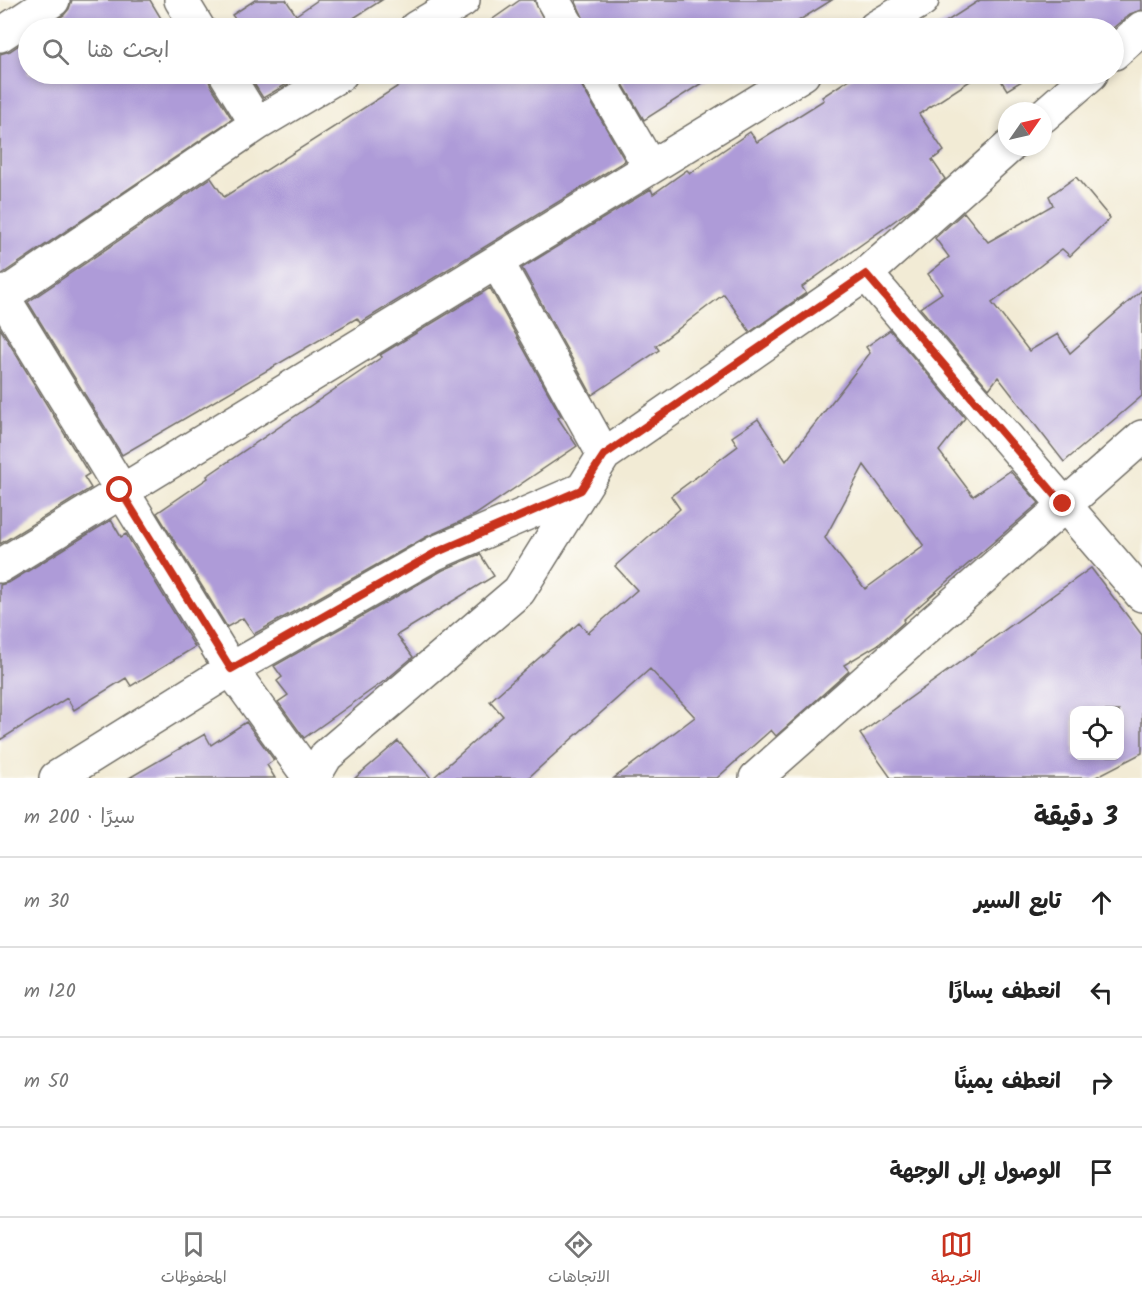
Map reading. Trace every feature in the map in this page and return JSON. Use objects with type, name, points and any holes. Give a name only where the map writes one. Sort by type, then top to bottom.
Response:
[{"type":"street","points":[[25,18],[53,0]]},
{"type":"street","points":[[181,0],[192,18]]},
{"type":"street","points":[[433,18],[463,0]]},
{"type":"street","points":[[553,0],[563,18]]},
{"type":"street","points":[[892,18],[922,0]]},
{"type":"street","points":[[0,34],[18,22]]},
{"type":"street","points":[[1124,44],[1142,28]]},
{"type":"street","points":[[232,84],[257,124]]},
{"type":"street","points":[[324,84],[257,124],[1,296],[231,669],[324,773],[519,591],[604,455],[866,274],[999,156]]},
{"type":"street","points":[[602,84],[650,167]]},
{"type":"street","points":[[0,566],[120,490],[786,84]]},
{"type":"street","points":[[1052,108],[1080,84]]},
{"type":"street","points":[[497,262],[604,455]]},
{"type":"street","points":[[866,274],[1142,595]]},
{"type":"street","points":[[756,778],[1063,504],[1142,437]]},
{"type":"street","points":[[56,778],[231,669],[435,553],[581,490]]},
{"type":"building","points":[[72,0],[150,0],[161,18],[59,18],[69,9]]},
{"type":"building","points":[[255,0],[286,0],[296,15],[318,0],[382,0],[354,18],[234,18],[232,15]]},
{"type":"building","points":[[520,0],[534,0],[543,18],[494,18]]},
{"type":"building","points":[[575,0],[832,0],[803,18],[583,18]]},
{"type":"building","points":[[980,0],[1142,0],[1142,10],[1124,19],[952,18]]},
{"type":"building","points":[[18,46],[18,84],[210,84],[232,119],[2,274],[0,273],[0,54]]},
{"type":"building","points":[[254,84],[287,84],[263,98]]},
{"type":"building","points":[[401,84],[581,84],[625,161],[360,323],[357,318],[122,455],[28,302],[211,178],[224,197]]},
{"type":"building","points":[[623,84],[700,84],[644,120]]},
{"type":"building","points":[[842,84],[966,84],[919,114],[944,151],[932,160],[945,179],[914,207],[802,287],[806,293],[750,332],[724,294],[656,346],[659,350],[592,395],[522,268],[651,189],[653,194],[687,170],[690,173],[750,132],[757,142],[824,100],[822,97]]},
{"type":"building","points":[[1003,84],[1017,84],[1007,90]]},
{"type":"building","points":[[1076,177],[1110,218],[1070,256],[1062,249],[992,303],[1029,351],[1058,334],[1070,353],[1142,290],[1142,396],[1064,462],[998,377],[989,389],[920,308],[942,293],[928,274],[949,257],[935,238],[964,212],[988,242],[1053,205],[1049,196]]},
{"type":"building","points":[[490,288],[561,416],[558,418],[577,446],[475,515],[426,537],[254,634],[243,618],[227,627],[157,513],[208,478],[207,476],[382,357],[380,355]]},
{"type":"building","points":[[0,328],[89,474],[84,477],[91,488],[0,544]]},
{"type":"building","points":[[890,330],[965,418],[939,451],[973,496],[1010,471],[1039,503],[903,620],[904,622],[879,644],[844,665],[849,671],[776,736],[771,730],[717,778],[614,778],[695,717],[650,669],[528,778],[433,778],[503,716],[490,701],[579,623],[588,633],[637,590],[615,566],[680,509],[671,496],[738,446],[732,437],[758,419],[786,461],[870,353],[866,347]],"holes":[[[864,465],[924,546],[865,589],[825,538]]]},
{"type":"building","points":[[111,520],[121,537],[126,534],[195,647],[131,686],[126,678],[74,710],[67,698],[0,740],[0,585],[10,582]]},
{"type":"building","points":[[480,554],[494,576],[397,635],[413,657],[387,679],[304,738],[278,702],[288,695],[277,681],[282,677],[274,666],[443,570]]},
{"type":"building","points":[[1091,568],[1142,635],[1142,753],[1094,778],[891,778],[860,734]]},
{"type":"building","points":[[246,722],[274,760],[267,765],[275,778],[129,778],[205,734],[211,745]]},
{"type":"building","points":[[398,741],[431,778],[355,778]]},
{"type":"route","points":[[120,490],[231,669],[435,553],[581,490],[604,455],[866,274],[1063,504]]}]
